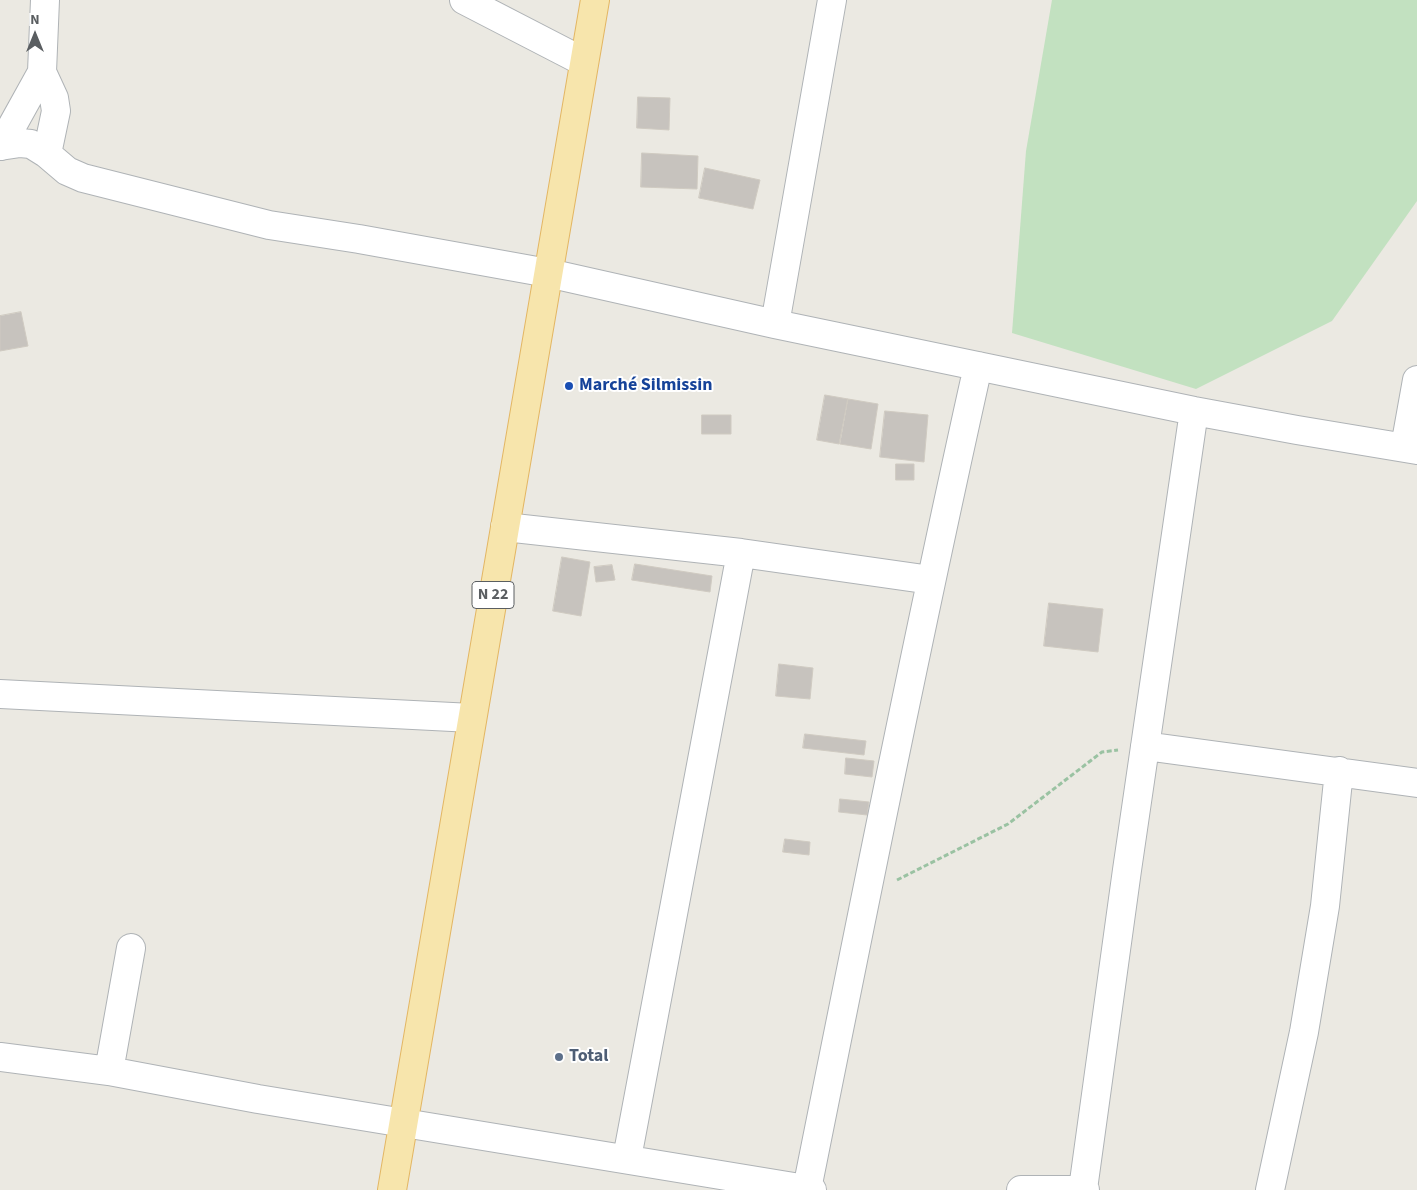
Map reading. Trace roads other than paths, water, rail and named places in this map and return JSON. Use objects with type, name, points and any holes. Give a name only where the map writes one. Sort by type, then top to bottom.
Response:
[{"type":"main road","name":"N 22","points":[[392,1190],[595,0]]},
{"type":"street","points":[[1,146],[42,72],[45,0]]},
{"type":"street","points":[[464,0],[584,62]]},
{"type":"street","points":[[775,324],[832,0]]},
{"type":"street","points":[[42,72],[54,98],[56,111],[47,154]]},
{"type":"street","points":[[1,146],[20,143],[31,144],[47,154],[67,171],[83,178],[269,225],[548,273],[775,324],[1194,411],[1411,449],[1417,380]]},
{"type":"street","points":[[808,1190],[865,896],[930,580],[978,366]]},
{"type":"street","points":[[1022,1190],[1084,1190],[1145,746],[1194,411]]},
{"type":"street","points":[[505,527],[741,553],[930,580]]},
{"type":"street","points":[[626,1158],[741,553]]},
{"type":"street","points":[[0,694],[472,718]]},
{"type":"street","points":[[1145,746],[1417,783]]},
{"type":"street","points":[[1270,1190],[1304,1032],[1325,906],[1339,771]]},
{"type":"street","points":[[109,1071],[131,948]]},
{"type":"street","points":[[0,1057],[109,1071],[404,1123],[812,1190]]},
{"type":"place","name":"Marché Silmissin","points":[[569,386]]},
{"type":"place","name":"Total","points":[[559,1057]]}]
